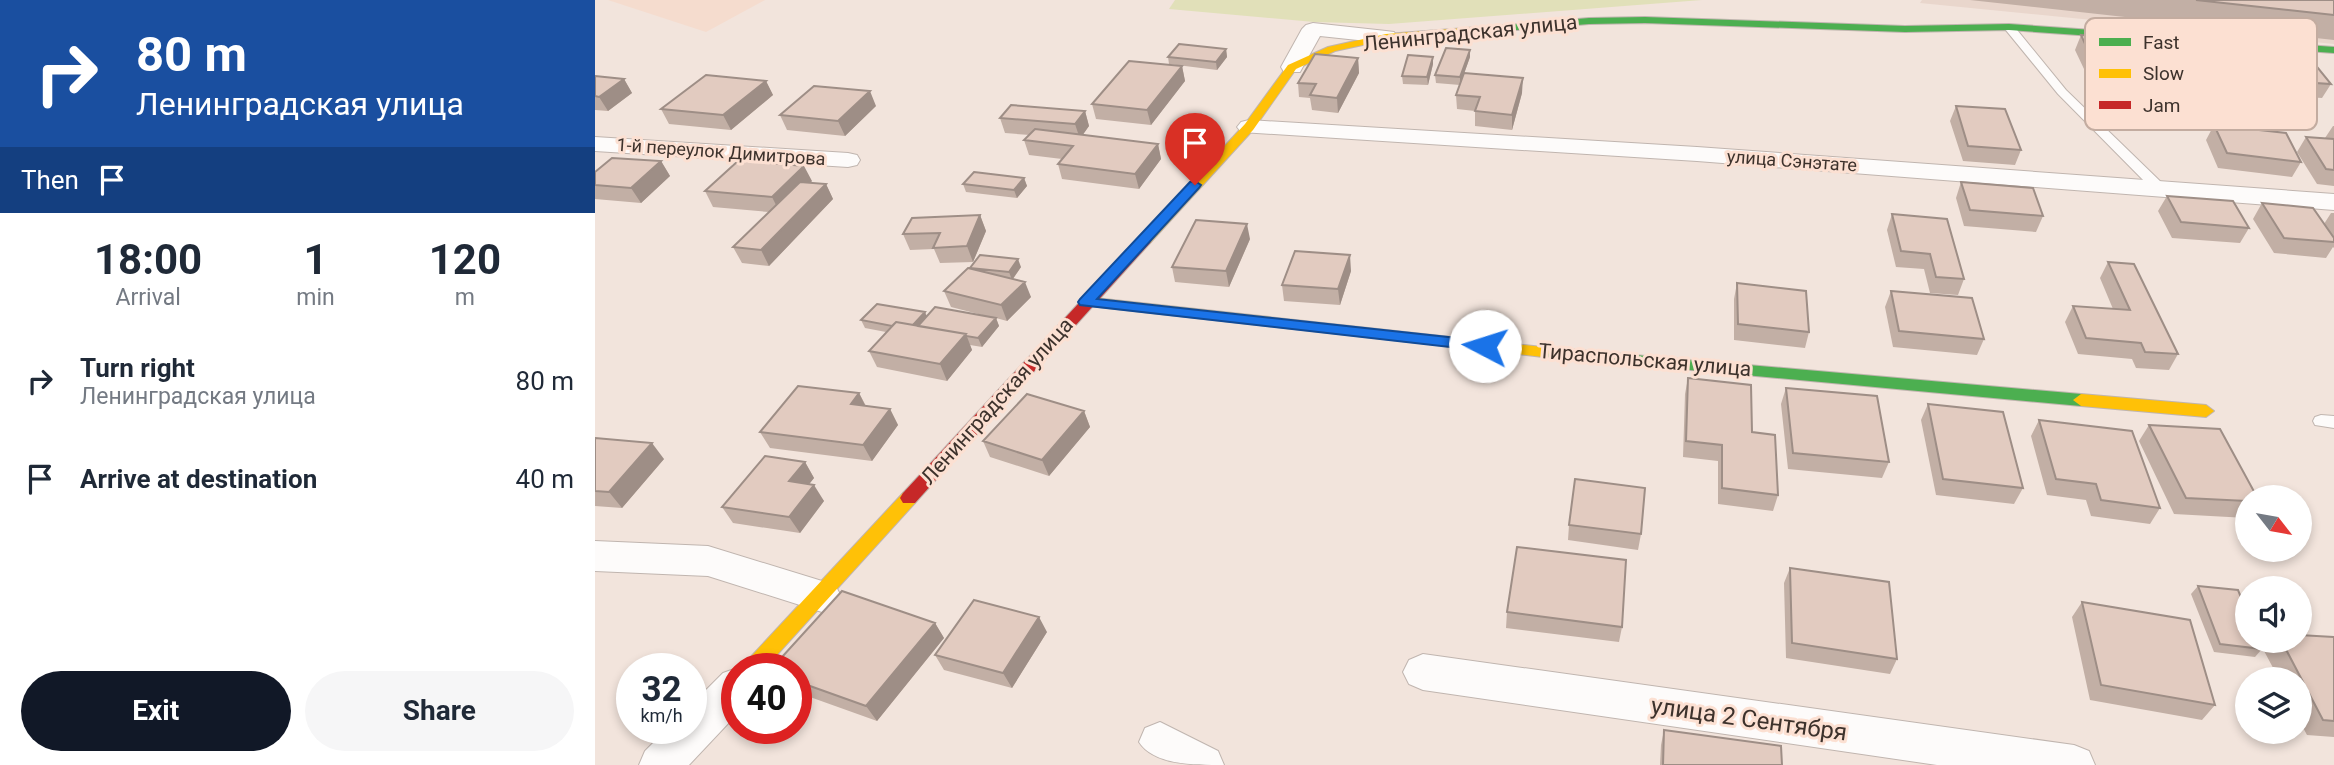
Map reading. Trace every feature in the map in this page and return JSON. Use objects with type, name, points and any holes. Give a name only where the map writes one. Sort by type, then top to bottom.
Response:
[{"type":"street","name":"Ленинградская улица","points":[[1386,37],[1589,21],[1645,20],[1905,29],[2009,27],[2085,32]]},
{"type":"street","points":[[1292,67],[1313,29],[1386,37]]},
{"type":"street","name":"Ленинградская улица","points":[[767,653],[1249,127],[1292,67]]},
{"type":"street","name":"улица Сэнэтате","points":[[1249,127],[2158,187],[2334,202]]},
{"type":"street","name":"1-й переулок Димитрова","points":[[595,144],[848,160]]},
{"type":"street","name":"Тираспольская улица","points":[[1086,302],[1458,344],[2206,411]]},
{"type":"street","points":[[595,556],[708,561],[822,596]]},
{"type":"street","name":"улица 2 Сентября","points":[[1423,672],[2074,765]]},
{"type":"street","points":[[660,765],[721,702]]},
{"type":"street","points":[[1160,742],[1203,765]]},
{"type":"lane","points":[[2009,27],[2062,92],[2085,115]]},
{"type":"lane","points":[[2100,130],[2158,187]]},
{"type":"shaded area","points":[[608,0],[765,0],[706,32]]},
{"type":"shaded area","points":[[1922,0],[2334,0],[2334,44],[2317,42],[2317,18],[2085,19],[1920,3]]},
{"type":"green space","points":[[1175,0],[1702,0],[1389,24],[1314,22],[1169,9]]},
{"type":"building","points":[[2196,0],[2334,0],[2334,15]]},
{"type":"building","points":[[1179,44],[1226,49],[1216,62],[1168,57]]},
{"type":"building","points":[[1446,48],[1470,50],[1460,77],[1435,75]]},
{"type":"building","points":[[1315,54],[1358,58],[1337,98],[1310,95],[1316,84],[1298,83]]},
{"type":"building","points":[[1408,55],[1433,57],[1427,77],[1402,76]]},
{"type":"building","points":[[1129,61],[1182,66],[1147,110],[1092,104]]},
{"type":"building","points":[[2317,67],[2331,84],[2317,83]]},
{"type":"building","points":[[1464,73],[1523,78],[1512,115],[1475,111],[1480,97],[1456,95]]},
{"type":"building","points":[[706,75],[766,81],[723,115],[661,109]]},
{"type":"building","points":[[595,76],[624,79],[599,97],[595,96]]},
{"type":"building","points":[[814,86],[870,91],[838,121],[780,115]]},
{"type":"building","points":[[1011,105],[1085,111],[1075,124],[1000,118]]},
{"type":"building","points":[[1956,106],[2005,109],[2021,150],[1968,146]]},
{"type":"building","points":[[1035,129],[1158,144],[1135,174],[1058,164],[1073,146],[1024,140]]},
{"type":"building","points":[[2216,130],[2286,133],[2301,162],[2227,153]]},
{"type":"building","points":[[2306,137],[2334,139],[2334,170],[2326,169]]},
{"type":"building","points":[[612,158],[661,161],[631,188],[595,185],[595,172]]},
{"type":"building","points":[[739,160],[804,166],[772,197],[705,191]]},
{"type":"building","points":[[974,172],[1024,178],[1014,190],[963,184]]},
{"type":"building","points":[[800,182],[826,184],[761,250],[733,247]]},
{"type":"building","points":[[1961,182],[2033,188],[2043,216],[1970,210]]},
{"type":"building","points":[[2167,196],[2233,201],[2249,228],[2181,222]]},
{"type":"building","points":[[2262,203],[2313,208],[2334,238],[2334,242],[2284,238]]},
{"type":"building","points":[[1892,214],[1947,219],[1964,279],[1936,277],[1930,254],[1901,251]]},
{"type":"building","points":[[980,215],[967,246],[933,248],[940,233],[903,234],[912,218]]},
{"type":"building","points":[[1196,220],[1247,224],[1226,271],[1172,267]]},
{"type":"building","points":[[1295,251],[1350,255],[1338,289],[1282,285]]},
{"type":"building","points":[[980,255],[1018,259],[1009,272],[970,268]]},
{"type":"building","points":[[2108,262],[2134,264],[2178,354],[2145,352],[2141,343],[2086,338],[2073,306],[2130,310]]},
{"type":"building","points":[[968,268],[1025,282],[1001,305],[944,291]]},
{"type":"building","points":[[1737,283],[1806,291],[1809,332],[1738,324]]},
{"type":"building","points":[[1891,291],[1972,298],[1984,339],[1899,331]]},
{"type":"building","points":[[877,304],[925,312],[913,325],[896,322],[892,326],[861,320]]},
{"type":"building","points":[[935,307],[996,318],[978,338],[918,326]]},
{"type":"building","points":[[896,322],[966,334],[940,364],[869,351]]},
{"type":"building","points":[[1688,378],[1751,385],[1752,432],[1775,435],[1778,495],[1722,488],[1722,445],[1686,441]]},
{"type":"building","points":[[798,386],[859,393],[851,404],[890,409],[863,445],[760,432]]},
{"type":"building","points":[[1786,388],[1877,396],[1889,462],[1793,453]]},
{"type":"building","points":[[1027,394],[1084,411],[1042,460],[983,441]]},
{"type":"building","points":[[1928,404],[2003,412],[2023,488],[1943,479]]},
{"type":"building","points":[[2039,420],[2132,431],[2160,508],[2101,500],[2096,484],[2056,479]]},
{"type":"building","points":[[2149,425],[2220,429],[2250,485],[2235,485],[2235,500],[2186,498]]},
{"type":"building","points":[[595,438],[652,443],[609,492],[595,491]]},
{"type":"building","points":[[765,456],[805,462],[789,481],[814,485],[789,517],[722,507]]},
{"type":"building","points":[[1575,479],[1645,488],[1641,534],[1569,525]]},
{"type":"building","points":[[1517,547],[1626,560],[1622,627],[1507,612]]},
{"type":"building","points":[[1790,568],[1889,582],[1897,659],[1792,643]]},
{"type":"building","points":[[2198,586],[2235,590],[2235,646],[2220,644]]},
{"type":"building","points":[[842,591],[935,623],[866,706],[812,687],[812,653],[786,653]]},
{"type":"building","points":[[974,600],[1039,617],[1003,673],[935,655]]},
{"type":"building","points":[[2082,602],[2190,620],[2215,705],[2101,685]]},
{"type":"building","points":[[2312,636],[2334,637],[2334,721],[2323,720],[2312,699],[2312,667],[2295,667],[2288,653],[2312,653]]},
{"type":"building","points":[[1664,730],[1781,746],[1782,765],[1663,765]]},
{"type":"traffic: fast","points":[[1493,29],[1589,21],[1645,20],[1905,29],[2009,27],[2085,32]]},
{"type":"traffic: fast","points":[[2317,49],[2334,50]]},
{"type":"traffic: fast","points":[[1543,352],[2081,400]]},
{"type":"traffic: slow","points":[[1145,240],[1249,127],[1292,67],[1332,49],[1386,37],[1493,29]]},
{"type":"traffic: slow","points":[[1086,302],[1543,352]]},
{"type":"traffic: slow","points":[[2081,400],[2206,411]]},
{"type":"traffic: slow","points":[[767,653],[909,498]]},
{"type":"traffic: jam","points":[[909,498],[1145,240]]},
{"type":"route","points":[[1195,185],[1086,302],[1485,346]]}]
